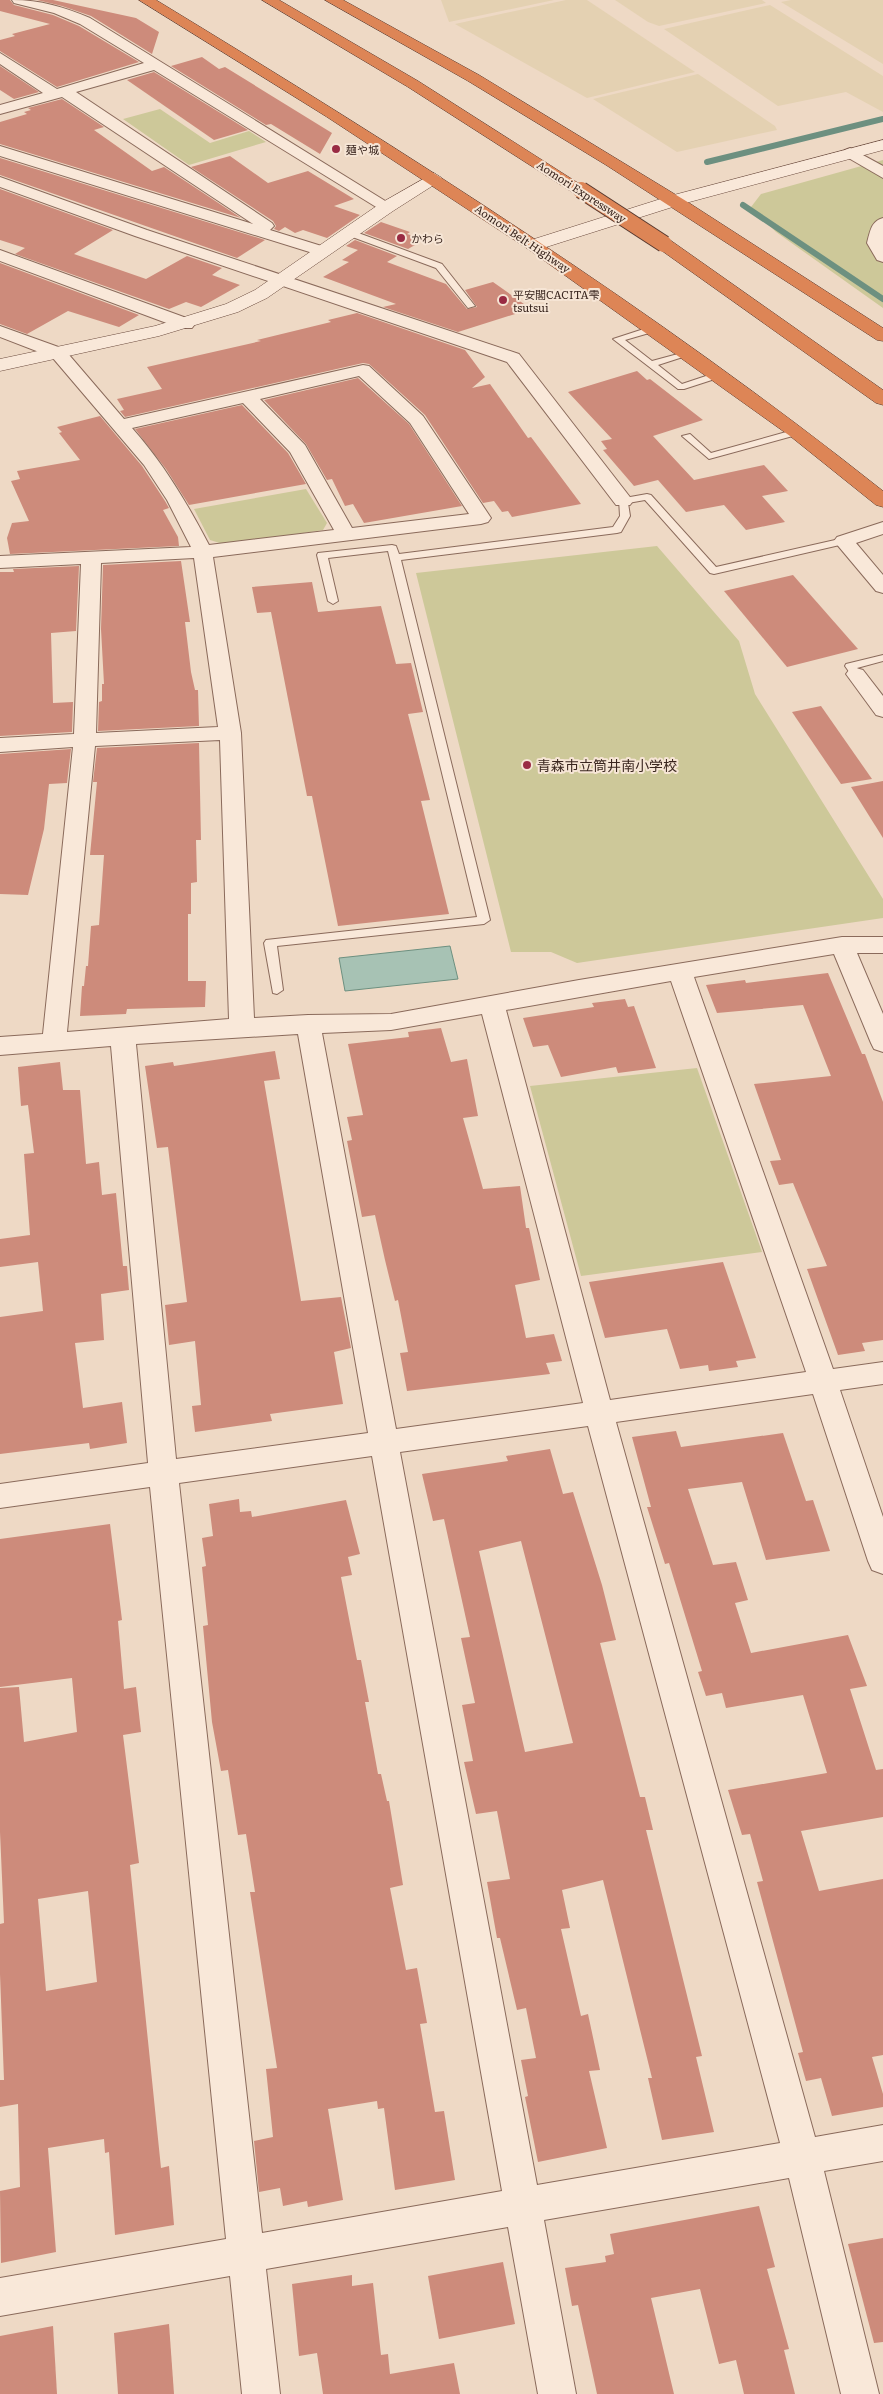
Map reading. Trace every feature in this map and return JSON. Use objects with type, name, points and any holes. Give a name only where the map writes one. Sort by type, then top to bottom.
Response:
[{"type":"highway","name":"Aomori Belt Highway","points":[[146,0],[333,114],[434,178],[534,245],[797,432],[883,501]]},
{"type":"highway","name":"Aomori Expressway","points":[[269,0],[413,84],[581,190],[664,244],[883,399]]},
{"type":"highway","points":[[332,0],[445,61],[676,200],[883,336]]},
{"type":"street","points":[[19,0],[59,10],[85,21],[387,207]]},
{"type":"street","points":[[0,56],[61,93],[287,240]]},
{"type":"street","points":[[0,110],[157,64]]},
{"type":"street","points":[[534,245],[676,200],[883,145]]},
{"type":"street","points":[[0,151],[322,251]]},
{"type":"street","points":[[850,153],[883,173]]},
{"type":"street","points":[[0,365],[186,324],[232,308],[261,294],[283,280],[387,207],[434,178]]},
{"type":"street","points":[[0,182],[513,358],[623,501]]},
{"type":"street","points":[[883,223],[880,226],[875,243],[883,257]]},
{"type":"street","points":[[0,255],[186,324]]},
{"type":"street","points":[[0,332],[58,353],[152,462],[176,500],[203,552],[230,733],[242,1027]]},
{"type":"street","points":[[0,562],[203,552],[481,518],[417,420],[363,370],[121,425]]},
{"type":"street","points":[[248,397],[298,448],[346,534]]},
{"type":"street","points":[[883,528],[844,541],[883,587]]},
{"type":"street","points":[[54,1042],[85,740],[91,559]]},
{"type":"street","points":[[856,674],[883,711]]},
{"type":"street","points":[[0,745],[230,733]]},
{"type":"street","points":[[0,1046],[242,1027],[308,1023],[391,1022],[579,988],[842,945],[883,946]]},
{"type":"street","points":[[842,945],[883,1043]]},
{"type":"street","points":[[680,972],[823,1381],[883,1561]]},
{"type":"street","points":[[492,1004],[599,1412],[802,2157],[860,2394]]},
{"type":"street","points":[[308,1023],[558,2394]]},
{"type":"street","points":[[123,1037],[163,1473],[248,2254],[261,2394]]},
{"type":"street","points":[[0,1496],[883,1373]]},
{"type":"street","points":[[0,2297],[883,2143]]},
{"type":"lane","points":[[350,232],[439,266],[471,306]]},
{"type":"lane","points":[[653,329],[618,339],[681,387],[718,376]]},
{"type":"lane","points":[[651,364],[686,353]]},
{"type":"lane","points":[[687,436],[709,456],[797,432]]},
{"type":"lane","points":[[395,558],[617,530],[625,516],[623,501],[646,497],[714,571],[844,541]]},
{"type":"lane","points":[[276,990],[270,943],[484,920],[392,548],[322,555],[333,601]]},
{"type":"lane","points":[[856,674],[850,666],[883,658]]},
{"type":"shaded area","points":[[441,0],[554,0],[449,22]]},
{"type":"shaded area","points":[[566,0],[587,0],[695,72],[587,98],[455,24]]},
{"type":"shaded area","points":[[615,0],[762,0],[766,3],[659,26],[648,22]]},
{"type":"shaded area","points":[[791,0],[883,0],[883,64],[781,2]]},
{"type":"shaded area","points":[[770,5],[883,76],[883,112],[846,92],[778,106],[664,29]]},
{"type":"shaded area","points":[[698,74],[775,126],[777,130],[677,152],[593,99]]},
{"type":"shaded area","points":[[160,109],[210,143],[249,131],[266,142],[189,165],[123,119]]},
{"type":"shaded area","points":[[883,160],[883,308],[776,232],[751,207],[761,194]]},
{"type":"shaded area","points":[[306,489],[327,523],[323,530],[226,545],[210,540],[194,509]]},
{"type":"shaded area","points":[[657,546],[739,641],[755,694],[883,899],[883,918],[577,963],[551,952],[511,952],[416,573]]},
{"type":"shaded area","points":[[450,946],[458,979],[345,991],[339,958]]},
{"type":"shaded area","points":[[697,1068],[762,1252],[581,1276],[530,1086]]},
{"type":"building","points":[[0,0],[10,0],[14,5],[53,15],[79,26],[139,62],[57,87],[0,51],[0,40],[15,36],[12,34],[50,24],[0,11]]},
{"type":"building","points":[[37,0],[53,0],[136,18],[159,32],[152,54],[91,16]]},
{"type":"building","points":[[202,57],[219,69],[225,67],[332,133],[320,154],[271,124],[266,125],[171,66]]},
{"type":"building","points":[[0,66],[39,92],[14,99],[0,90]]},
{"type":"building","points":[[154,72],[248,130],[214,140],[127,80]]},
{"type":"building","points":[[62,99],[104,127],[94,130],[152,171],[164,167],[241,218],[0,144],[0,122],[27,114],[24,112],[31,110],[28,108]]},
{"type":"building","points":[[230,156],[268,183],[308,171],[354,199],[334,206],[360,215],[327,238],[303,230],[295,233],[285,227],[279,231],[274,229],[276,226],[273,221],[191,167]]},
{"type":"building","points":[[0,158],[265,240],[237,258],[0,175]]},
{"type":"building","points":[[0,189],[113,230],[74,254],[146,279],[187,256],[222,268],[212,275],[240,285],[201,307],[186,302],[169,309],[15,254],[25,248],[0,240]]},
{"type":"building","points":[[381,222],[410,232],[407,234],[417,237],[413,239],[420,242],[408,249],[364,233]]},
{"type":"building","points":[[355,240],[397,256],[387,262],[446,284],[467,309],[477,307],[465,290],[493,282],[531,309],[458,332],[383,307],[396,304],[323,277],[349,262],[342,260],[358,250],[346,246]]},
{"type":"building","points":[[0,263],[139,315],[119,327],[68,311],[27,334],[0,324]]},
{"type":"building","points":[[357,313],[465,350],[485,377],[472,388],[490,384],[528,438],[531,437],[581,504],[512,517],[508,511],[502,512],[494,501],[483,503],[425,415],[369,364],[363,363],[125,417],[120,411],[124,410],[117,399],[162,389],[147,367],[261,341],[257,340],[331,322],[328,320]]},
{"type":"building","points":[[637,371],[703,420],[653,436],[694,480],[764,465],[788,491],[762,496],[785,522],[746,530],[724,505],[686,512],[658,480],[634,486],[603,450],[607,449],[601,441],[612,439],[568,392]]},
{"type":"building","points":[[358,378],[409,424],[462,506],[364,523],[353,504],[345,506],[332,479],[327,480],[306,444],[264,400]]},
{"type":"building","points":[[242,405],[288,453],[306,484],[189,505],[166,469],[135,429]]},
{"type":"building","points":[[100,416],[142,466],[165,501],[169,508],[163,510],[178,537],[179,546],[10,554],[7,538],[12,523],[29,521],[11,481],[20,479],[17,471],[80,460],[59,433],[62,432],[57,427]]},
{"type":"building","points":[[181,561],[190,622],[185,622],[191,672],[195,690],[198,690],[199,726],[98,731],[99,702],[102,701],[102,684],[104,684],[101,629],[103,565]]},
{"type":"building","points":[[79,566],[76,631],[51,633],[53,703],[73,702],[72,732],[0,736],[0,572],[14,572],[13,569]]},
{"type":"building","points":[[793,575],[858,649],[787,667],[724,591]]},
{"type":"building","points":[[312,582],[318,612],[381,606],[396,664],[411,663],[423,712],[408,714],[430,800],[421,801],[449,914],[338,926],[312,796],[307,796],[271,612],[257,613],[252,587]]},
{"type":"building","points":[[821,706],[872,779],[841,784],[792,712]]},
{"type":"building","points":[[199,743],[201,840],[196,840],[197,882],[191,883],[191,914],[188,914],[188,981],[206,981],[205,1007],[127,1009],[126,1014],[80,1016],[82,986],[84,986],[86,966],[88,966],[91,926],[99,925],[104,855],[90,855],[97,782],[93,782],[97,748]]},
{"type":"building","points":[[71,749],[67,783],[49,784],[44,829],[28,895],[0,894],[0,754]]},
{"type":"building","points":[[883,781],[883,838],[851,787]]},
{"type":"building","points":[[828,973],[862,1054],[865,1054],[883,1102],[883,1340],[862,1343],[865,1351],[838,1355],[807,1269],[827,1266],[793,1183],[779,1185],[770,1161],[781,1160],[754,1084],[831,1076],[803,1005],[717,1013],[706,985],[745,980],[746,983]]},
{"type":"building","points":[[625,999],[628,1007],[634,1006],[656,1068],[618,1073],[616,1067],[561,1077],[548,1045],[533,1047],[523,1018],[594,1007],[592,1003]]},
{"type":"building","points":[[441,1028],[451,1062],[467,1059],[478,1116],[463,1118],[483,1189],[520,1186],[526,1228],[529,1228],[540,1280],[515,1285],[526,1338],[554,1334],[562,1361],[546,1363],[550,1374],[407,1391],[400,1353],[408,1352],[398,1300],[395,1301],[375,1215],[362,1217],[347,1141],[352,1140],[347,1117],[363,1115],[348,1044],[409,1037],[408,1032]]},
{"type":"building","points":[[275,1051],[280,1079],[264,1081],[301,1301],[341,1297],[351,1348],[334,1352],[343,1404],[270,1414],[272,1421],[195,1432],[192,1406],[201,1405],[195,1341],[169,1345],[165,1305],[187,1302],[168,1147],[157,1148],[145,1066],[173,1062],[174,1066]]},
{"type":"building","points":[[60,1062],[63,1090],[80,1090],[86,1164],[99,1162],[102,1195],[116,1193],[123,1266],[127,1266],[129,1290],[101,1294],[104,1340],[75,1343],[83,1408],[122,1402],[127,1443],[90,1449],[89,1443],[0,1454],[0,1317],[43,1311],[38,1262],[0,1267],[0,1239],[30,1235],[24,1154],[34,1153],[28,1105],[21,1106],[18,1067]]},
{"type":"building","points":[[723,1262],[756,1358],[736,1361],[738,1367],[709,1371],[708,1365],[680,1369],[667,1329],[605,1338],[589,1282]]},
{"type":"building","points":[[676,1431],[681,1447],[783,1433],[806,1501],[813,1500],[830,1551],[766,1560],[742,1482],[688,1489],[713,1565],[736,1562],[748,1600],[735,1603],[751,1653],[848,1635],[867,1686],[850,1689],[876,1770],[883,1769],[883,1817],[801,1831],[819,1891],[883,1879],[883,2055],[872,2057],[883,2094],[883,2107],[832,2116],[821,2078],[806,2081],[798,2053],[803,2052],[757,1882],[763,1881],[750,1834],[742,1835],[728,1790],[827,1773],[803,1695],[726,1708],[722,1693],[706,1696],[698,1672],[702,1671],[669,1563],[665,1564],[647,1507],[651,1507],[632,1437]]},
{"type":"building","points":[[550,1449],[563,1494],[573,1492],[602,1585],[616,1640],[600,1643],[640,1797],[645,1797],[653,1830],[646,1830],[702,2056],[696,2057],[714,2132],[662,2140],[648,2078],[652,2078],[603,1880],[562,1890],[570,1928],[561,1929],[581,2016],[588,2014],[600,2070],[589,2071],[607,2148],[538,2162],[525,2097],[528,2096],[521,2060],[536,2058],[526,2008],[517,2010],[500,1938],[497,1938],[487,1882],[510,1879],[497,1811],[476,1814],[464,1762],[473,1761],[462,1705],[475,1703],[461,1638],[470,1637],[444,1519],[433,1521],[422,1474],[508,1461],[506,1456]],"holes":[[[521,1541],[573,1743],[525,1752],[479,1551]]]},
{"type":"building","points":[[239,1499],[240,1512],[251,1511],[252,1517],[346,1500],[360,1554],[348,1557],[352,1575],[341,1577],[357,1660],[361,1660],[369,1702],[365,1702],[378,1774],[381,1774],[387,1801],[389,1801],[403,1885],[390,1888],[406,1970],[417,1968],[427,2023],[420,2024],[435,2112],[444,2111],[455,2180],[395,2190],[384,2108],[378,2109],[377,2101],[328,2109],[343,2200],[308,2207],[307,2201],[283,2206],[280,2188],[259,2192],[254,2141],[273,2137],[266,2069],[277,2068],[250,1892],[255,1892],[246,1834],[238,1835],[228,1770],[221,1771],[212,1722],[203,1626],[208,1625],[202,1567],[206,1566],[202,1538],[213,1536],[209,1504]]},
{"type":"building","points":[[110,1524],[122,1620],[118,1621],[124,1689],[136,1687],[141,1732],[123,1735],[139,1863],[130,1865],[161,2168],[169,2166],[174,2225],[115,2235],[109,2152],[105,2153],[104,2139],[48,2148],[56,2252],[1,2263],[0,2191],[20,2187],[18,2104],[0,2107],[0,2080],[4,2080],[0,1924],[4,1923],[0,1832],[0,1688],[19,1687],[24,1742],[77,1732],[72,1678],[0,1687],[0,1539]],"holes":[[[88,1891],[97,1982],[46,1991],[38,1899]]]},
{"type":"building","points":[[759,2206],[775,2267],[767,2269],[789,2349],[784,2350],[795,2394],[744,2394],[736,2360],[719,2364],[700,2289],[651,2298],[674,2394],[597,2394],[578,2305],[572,2306],[565,2268],[606,2262],[605,2256],[614,2254],[610,2234]]},
{"type":"building","points":[[883,2238],[883,2342],[874,2343],[848,2244]]},
{"type":"building","points":[[503,2262],[515,2324],[439,2339],[428,2276]]},
{"type":"building","points":[[352,2275],[352,2286],[373,2283],[381,2355],[388,2354],[390,2374],[454,2363],[460,2394],[323,2394],[317,2353],[299,2356],[292,2284]]},
{"type":"building","points":[[169,2324],[174,2394],[118,2394],[114,2333]]},
{"type":"building","points":[[53,2326],[57,2394],[0,2394],[0,2336]]},
{"type":"waterway","points":[[707,162],[883,119]]},
{"type":"waterway","points":[[743,205],[883,299]]},
{"type":"place","name":"麺や城","points":[[336,149]]},
{"type":"place","name":"かわら","points":[[401,238]]},
{"type":"place","name":"平安閣CACITA雫 tsutsui","points":[[503,300]]},
{"type":"place","name":"青森市立筒井南小学校","points":[[527,765]]}]
